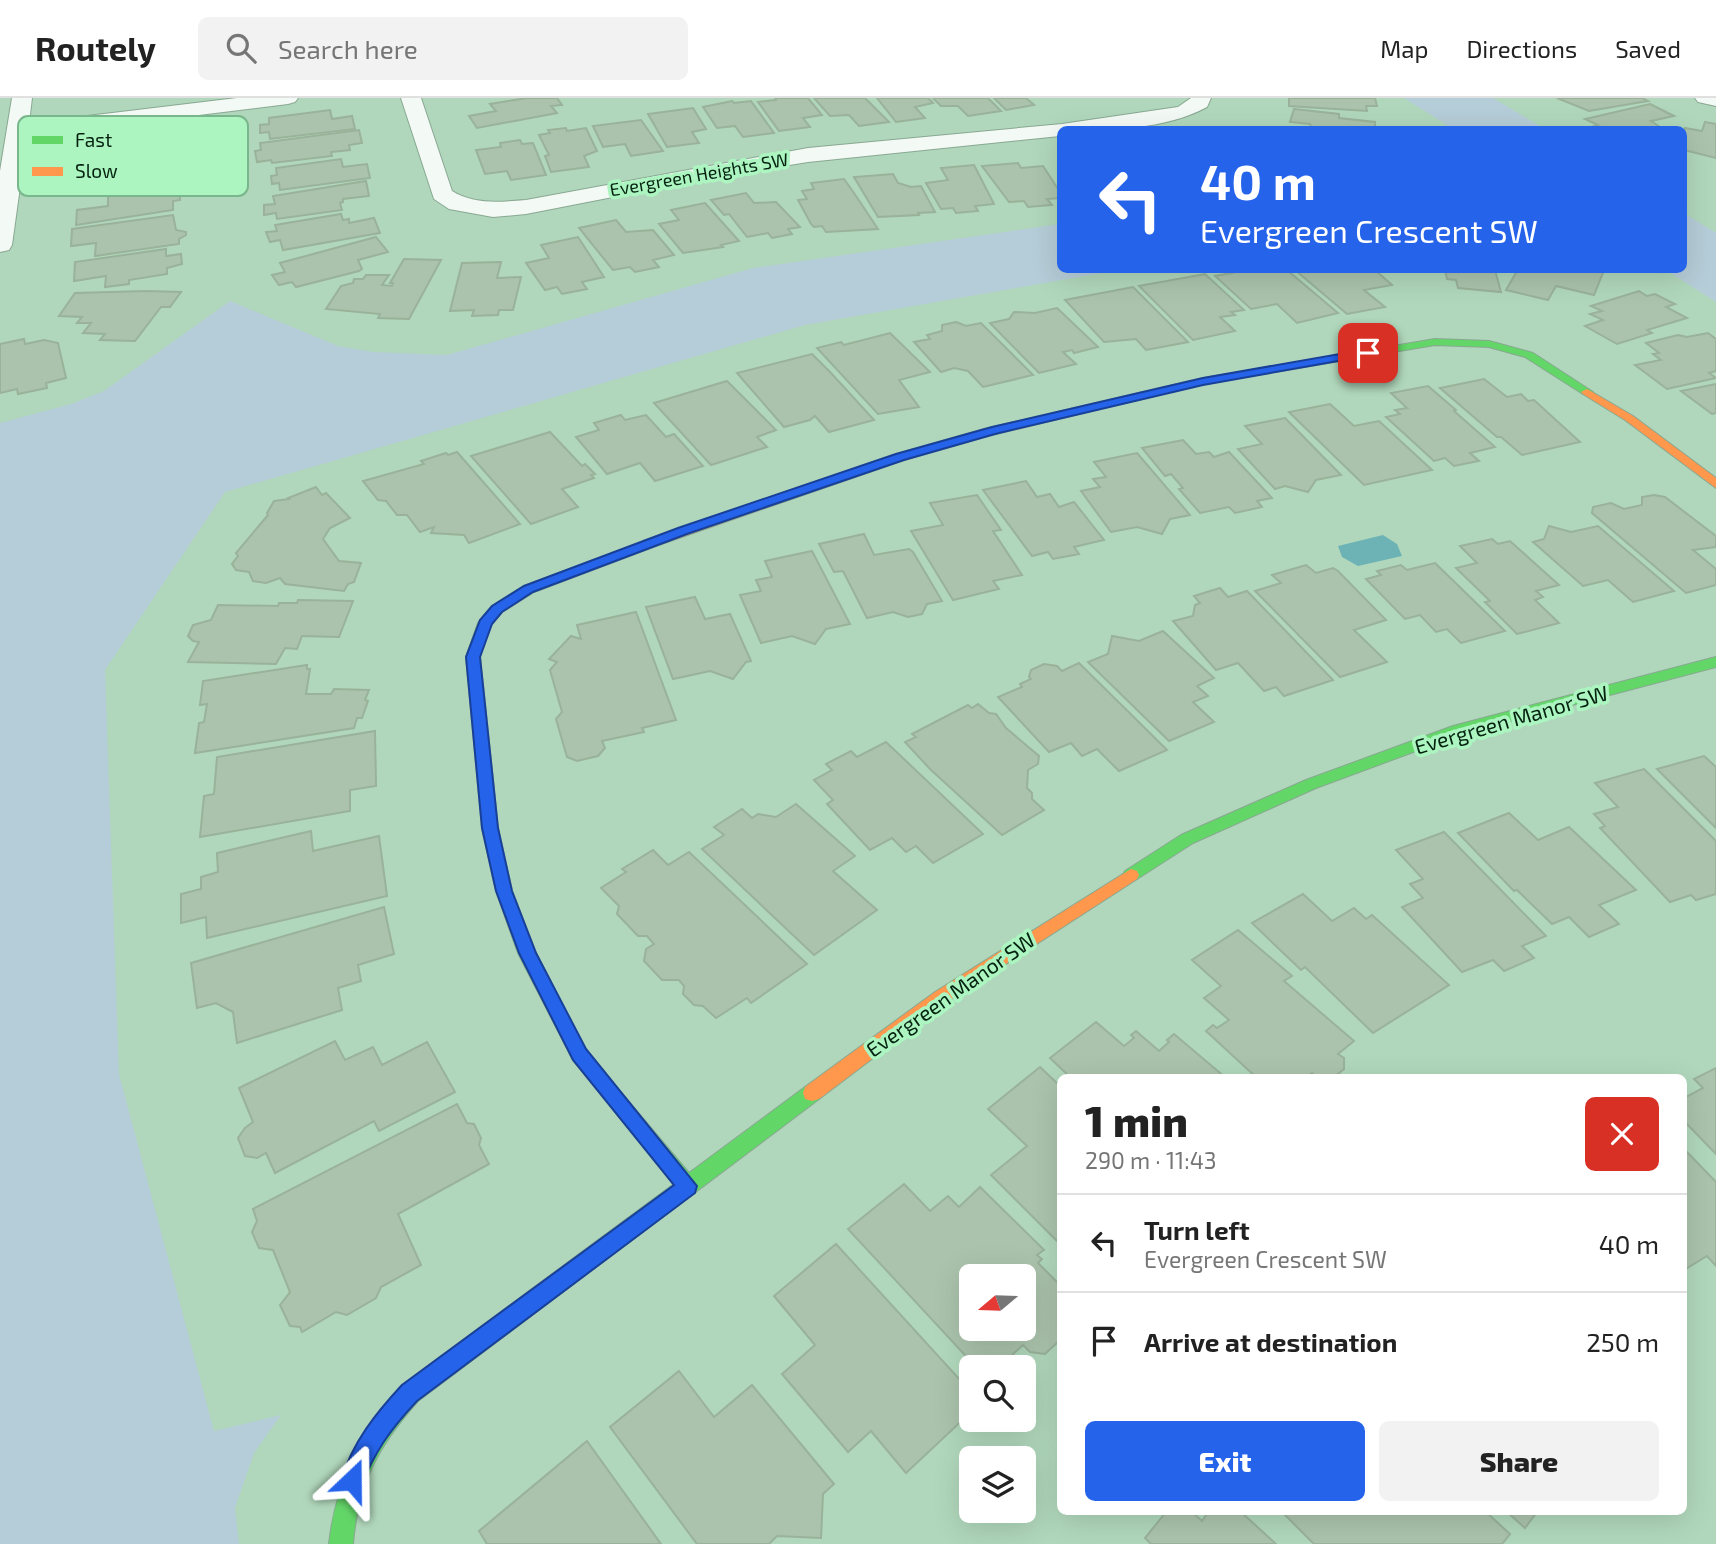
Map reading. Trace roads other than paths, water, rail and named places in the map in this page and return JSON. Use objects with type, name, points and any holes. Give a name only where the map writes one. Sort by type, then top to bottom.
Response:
[{"type":"street","points":[[19,116],[22,98]]},
{"type":"street","points":[[140,116],[288,98]]},
{"type":"street","name":"Evergreen Heights SW","points":[[411,98],[442,194],[457,204],[492,210],[526,207],[796,156],[1057,131]]},
{"type":"street","name":"Evergreen Heights SW","points":[[1090,126],[1183,112],[1200,103],[1201,98]]},
{"type":"street","points":[[1705,98],[1716,100]]},
{"type":"street","points":[[0,244],[18,124]]},
{"type":"street","points":[[688,1186],[579,1055],[527,953],[504,891],[490,828],[473,657],[485,623],[497,609],[542,584],[683,531],[900,457],[992,431],[1203,381],[1435,342],[1468,341],[1529,355],[1629,418],[1716,484]]},
{"type":"street","name":"Evergreen Manor SW","points":[[341,1544],[340,1521],[359,1460],[384,1419],[410,1393],[941,997],[1186,839],[1311,784],[1458,730],[1716,662]]},
{"type":"water","points":[[1383,535],[1397,544],[1402,556],[1358,566],[1342,557],[1338,546]]}]
